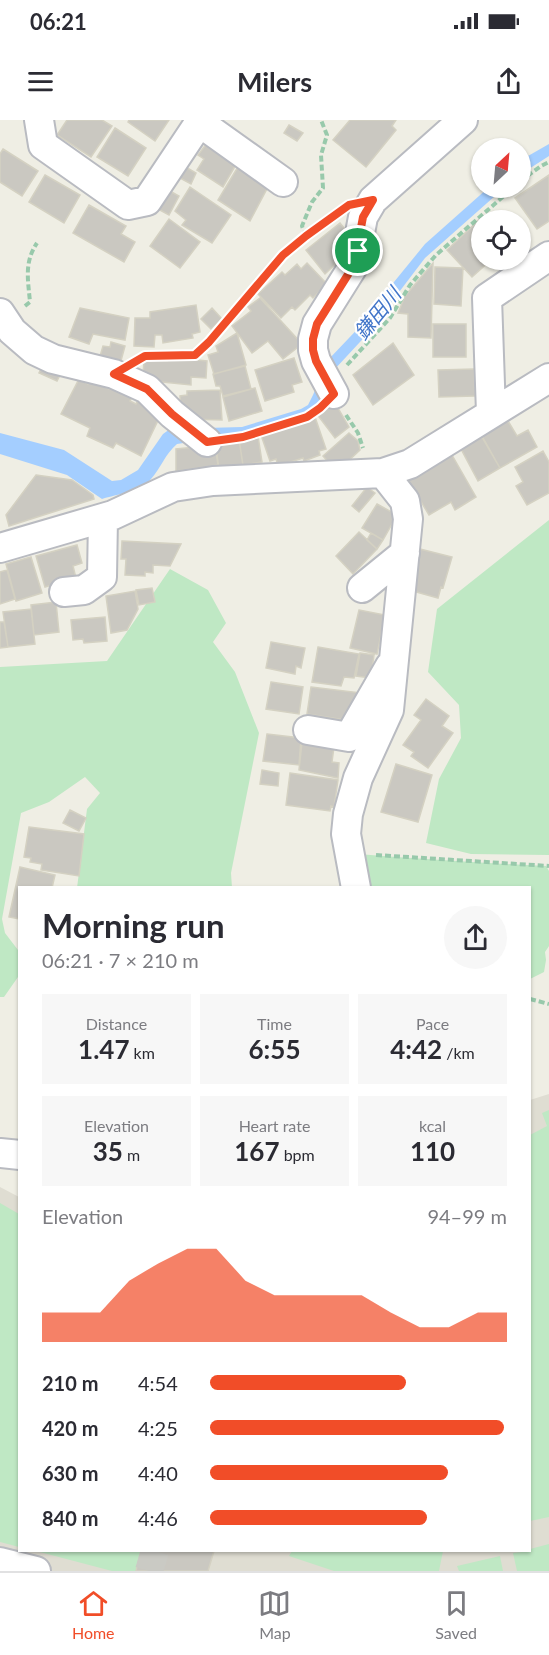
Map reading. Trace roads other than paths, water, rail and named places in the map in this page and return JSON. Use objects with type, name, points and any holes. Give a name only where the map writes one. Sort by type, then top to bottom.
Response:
[{"type":"street","points":[[39,120],[43,145],[128,205],[147,201],[200,121],[283,182]]},
{"type":"street","points":[[329,385],[313,350],[313,339],[317,324],[354,265],[361,224],[373,200],[463,120]]},
{"type":"street","points":[[491,413],[487,298],[549,256]]},
{"type":"street","points":[[0,313],[12,331],[34,350],[53,358],[114,374],[147,389],[172,414],[202,437]]},
{"type":"street","points":[[0,548],[103,518],[173,487],[213,481],[383,474],[410,464],[549,378]]},
{"type":"street","points":[[356,886],[346,830],[348,814],[358,778],[389,710],[408,519],[405,501],[383,474]]},
{"type":"street","points":[[64,592],[84,590],[102,577],[103,518]]},
{"type":"street","points":[[362,588],[405,553]]},
{"type":"street","points":[[308,730],[349,737],[394,660]]},
{"type":"street","points":[[0,1153],[18,1155]]},
{"type":"street","points":[[0,1562],[36,1571]]},
{"type":"water","points":[[549,144],[549,156],[531,168],[531,154]]},
{"type":"water","name":"鎌田川","points":[[477,198],[493,198],[479,210],[471,210],[471,217],[425,258],[393,300],[385,315],[334,370],[318,407],[306,415],[261,431],[177,444],[147,483],[135,490],[102,499],[67,475],[0,454],[0,433],[64,450],[112,481],[121,480],[138,470],[163,434],[170,429],[242,427],[301,409],[308,405],[328,360],[369,317],[385,293],[425,244]]},
{"type":"tunnel","points":[[149,1571],[155,1552]]}]
